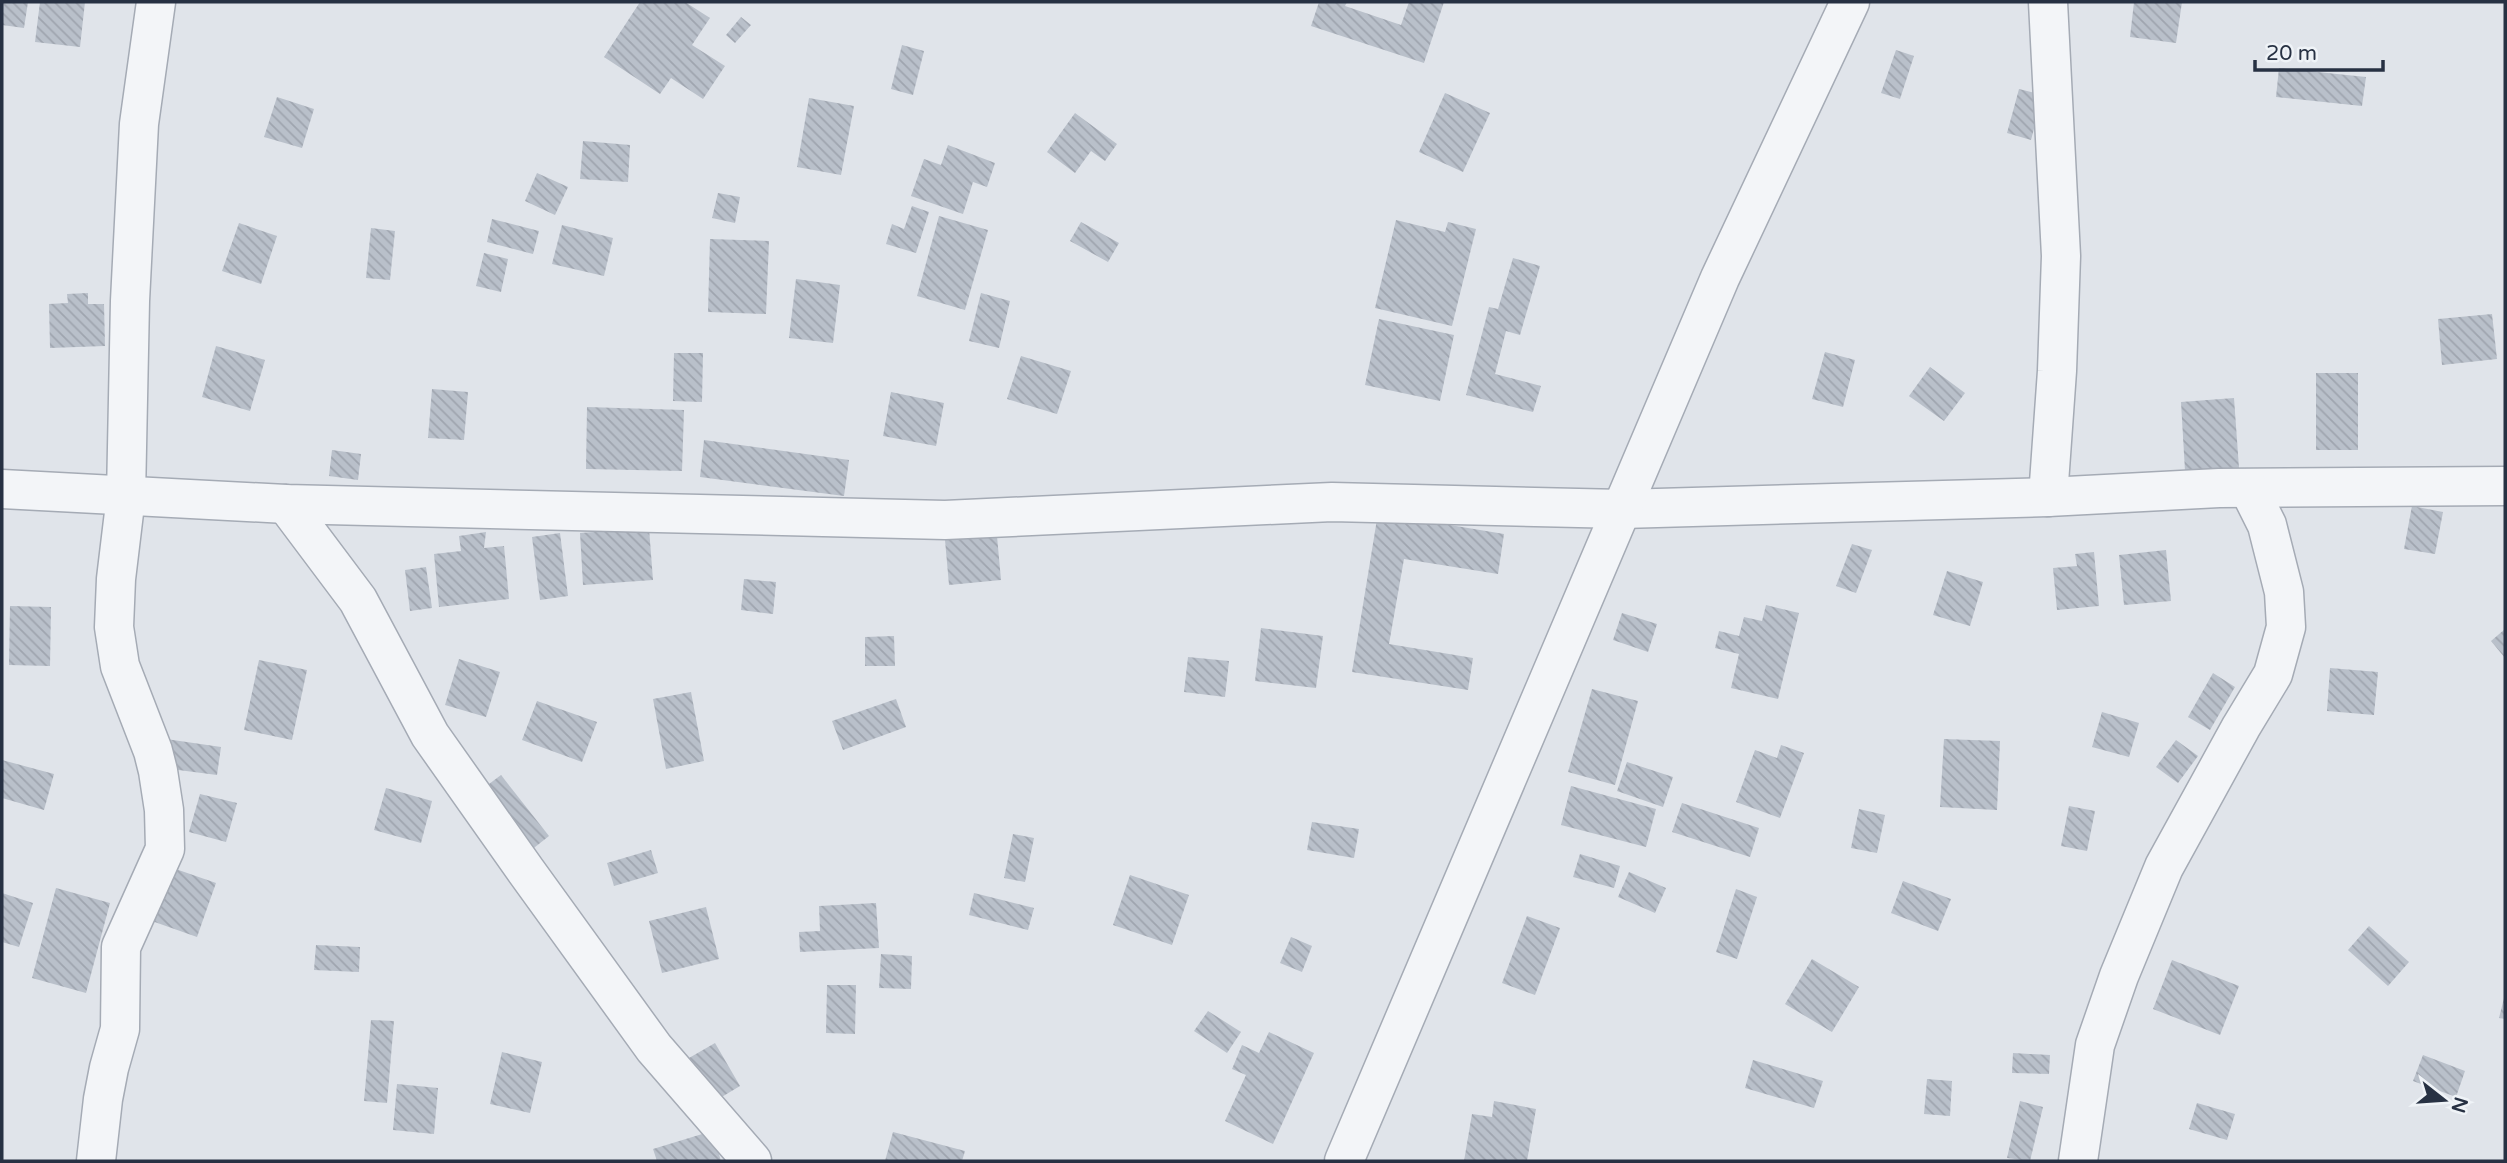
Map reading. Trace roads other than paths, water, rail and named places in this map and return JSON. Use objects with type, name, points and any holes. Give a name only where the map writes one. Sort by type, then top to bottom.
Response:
[{"type":"street","points":[[96,1161],[107,1078],[120,1029],[121,947],[165,849],[164,810],[158,771],[153,751],[120,666],[114,627],[116,579],[126,496],[130,301],[139,124],[156,2]]},
{"type":"street","points":[[1352,1153],[1720,278],[1850,2]]},
{"type":"street","points":[[2048,2],[2061,256],[2057,371],[2048,497]]},
{"type":"street","points":[[2,489],[286,504],[945,520],[1332,502],[1622,509],[2249,489],[2505,486]]},
{"type":"street","points":[[2078,1161],[2095,1045],[2119,976],[2164,867],[2273,674],[2286,627],[2284,592],[2267,525],[2249,489]]},
{"type":"street","points":[[286,504],[358,600],[430,735],[526,871],[654,1048],[752,1161]]}]
